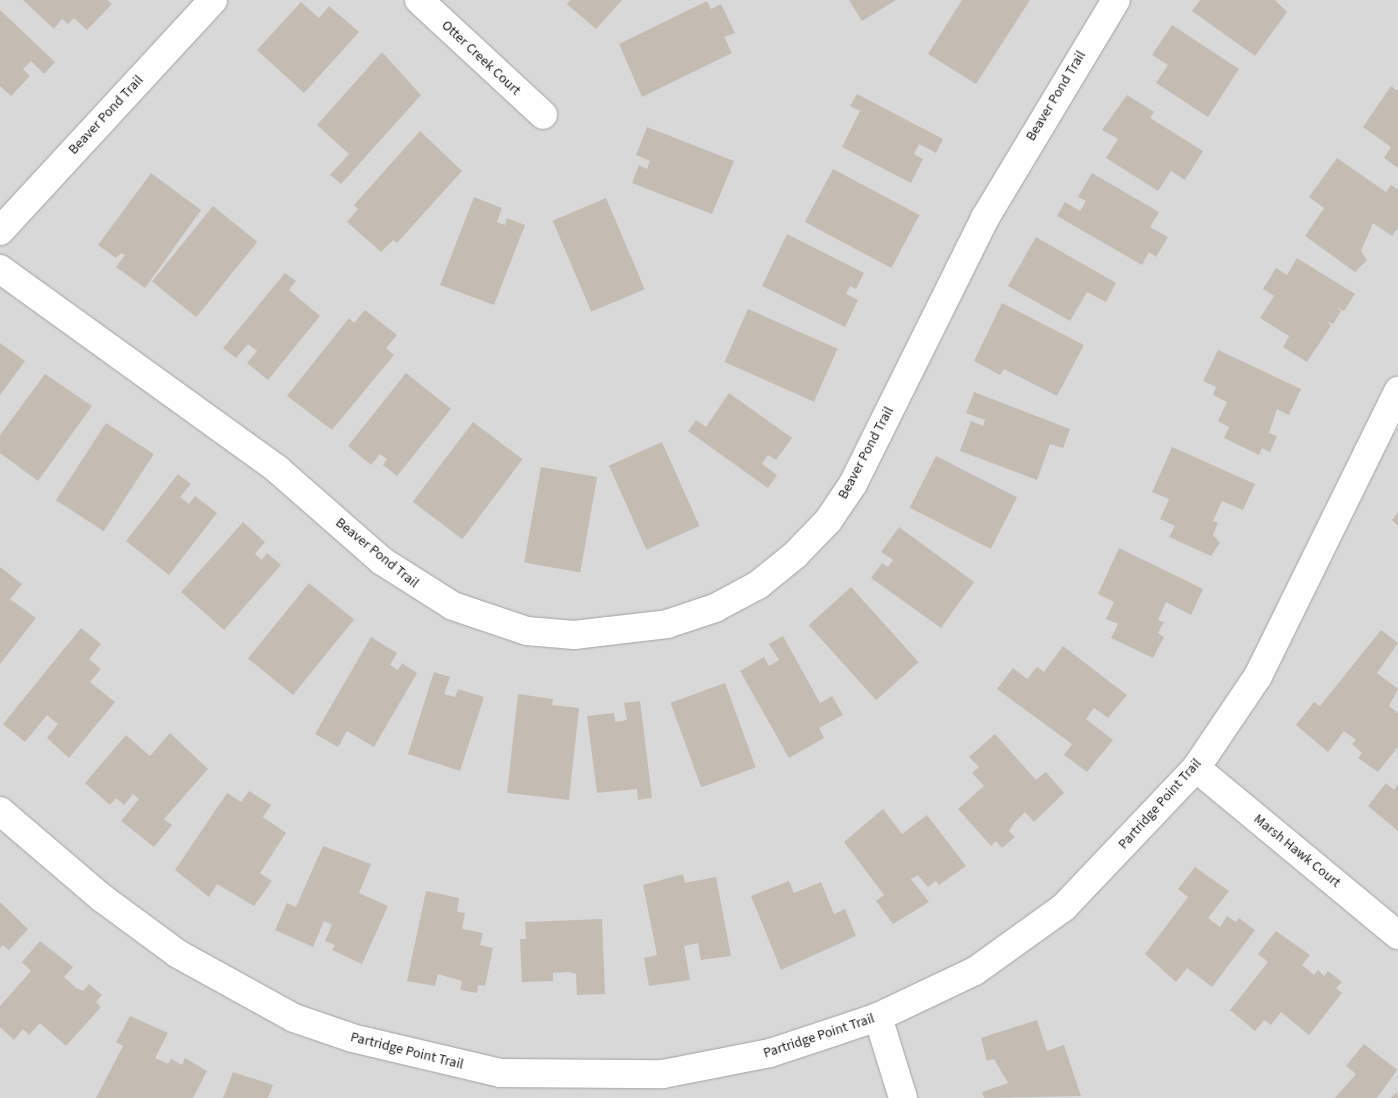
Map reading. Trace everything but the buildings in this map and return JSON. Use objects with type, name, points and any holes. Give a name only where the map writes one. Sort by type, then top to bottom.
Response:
[{"type":"street","name":"Beaver Pond Trail","points":[[0,231],[212,0]]},
{"type":"street","name":"Otter Creek Court","points":[[419,0],[543,115]]},
{"type":"street","name":"Beaver Pond Trail","points":[[0,269],[277,469],[389,566],[453,606],[527,631],[583,634],[668,624],[715,608],[758,585],[796,555],[828,521],[853,484],[985,218],[1116,0]]},
{"type":"street","name":"Partridge Point Trail","points":[[0,811],[147,932],[236,988],[294,1018],[412,1056],[500,1073],[662,1086],[878,1017],[975,971],[1064,907],[1196,768],[1258,676],[1398,391]]},
{"type":"street","name":"Marsh Hawk Court","points":[[1196,768],[1398,935]]},
{"type":"street","points":[[878,1017],[903,1098]]},
{"type":"shaded area","points":[[0,0],[1398,0],[1398,1098],[0,1098]]}]
